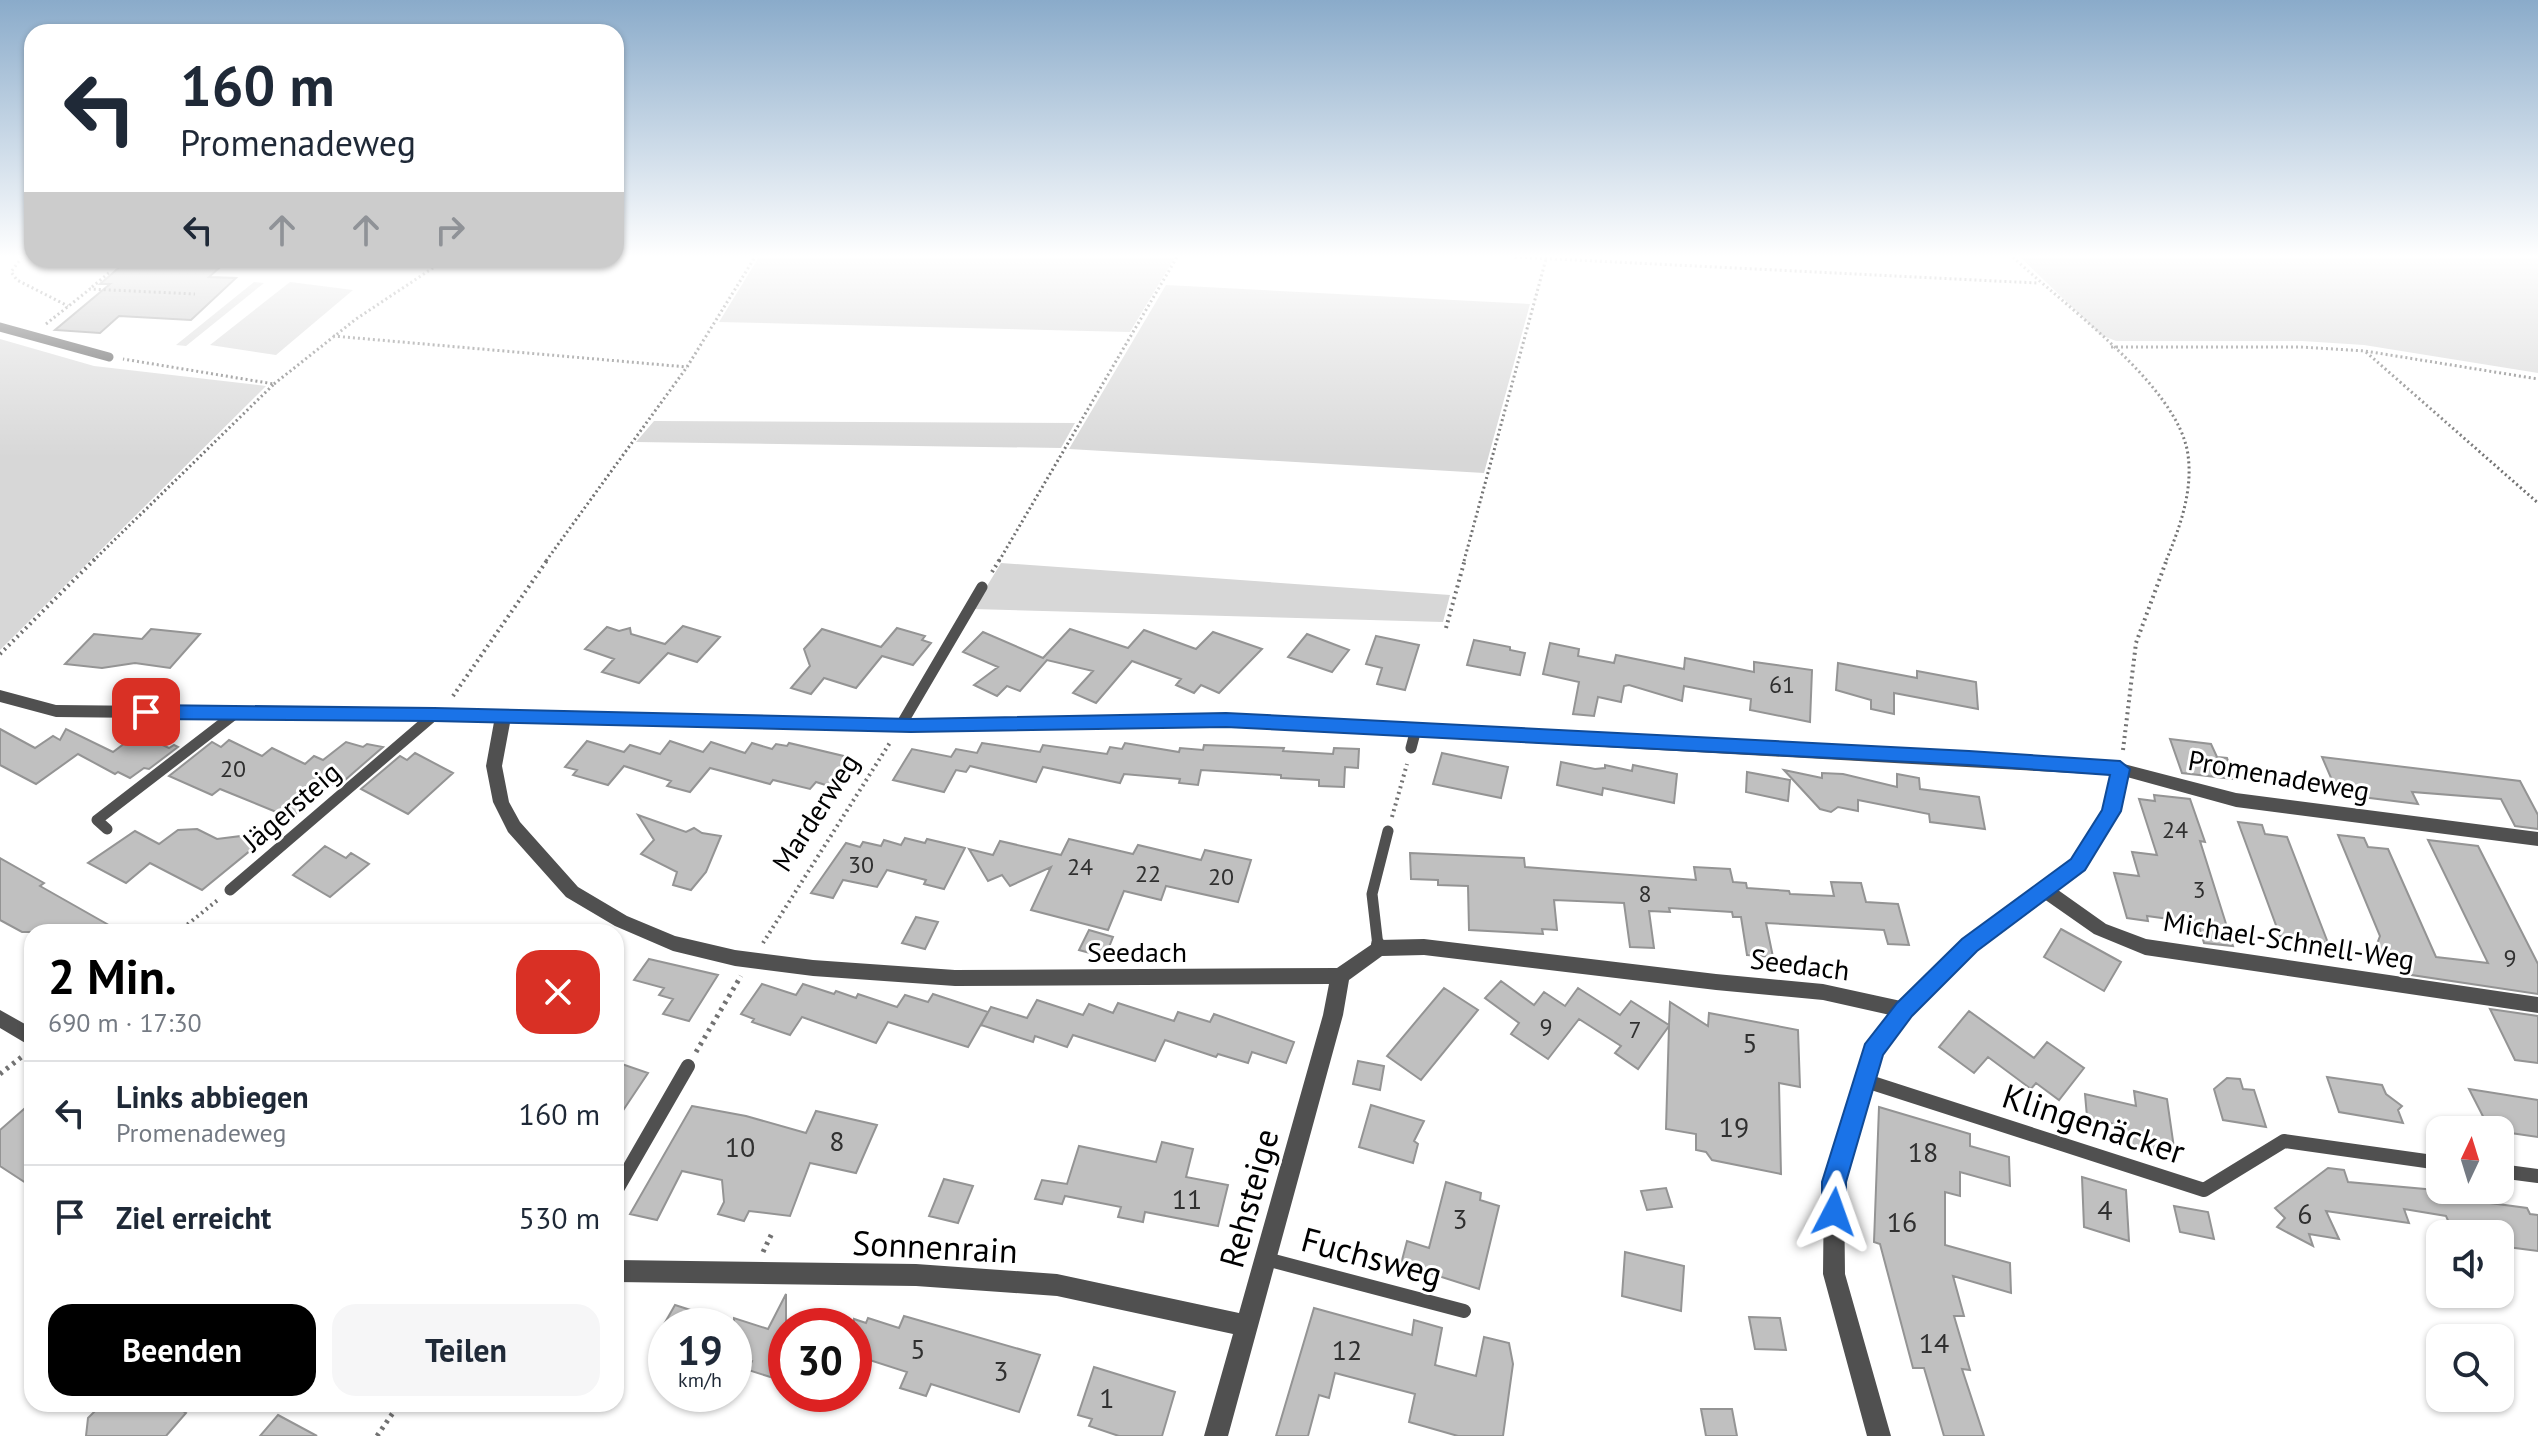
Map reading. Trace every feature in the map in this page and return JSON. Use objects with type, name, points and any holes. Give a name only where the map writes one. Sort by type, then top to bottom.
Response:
[{"type":"street","name":"Promenadeweg","points":[[0,696],[56,711],[901,725],[1226,720],[1416,729],[2120,769],[2236,800],[2538,839]]},
{"type":"street","name":"Seedach","points":[[503,717],[494,766],[501,802],[514,827],[572,892],[621,921],[673,943],[735,958],[813,968],[955,978],[1340,976]]},
{"type":"street","points":[[1879,1436],[1834,1274],[1834,1182],[1873,1051],[1905,1010],[1969,945],[2078,865],[2112,811],[2120,769]]},
{"type":"street","name":"Michael-Schnell-Weg","points":[[2046,891],[2100,929],[2145,947],[2538,1005]]},
{"type":"street","name":"Seedach","points":[[1378,948],[1424,947],[1823,992],[1905,1010]]},
{"type":"street","points":[[1340,976],[1378,948]]},
{"type":"street","name":"Rehsteige","points":[[1216,1436],[1333,1015],[1340,976]]},
{"type":"street","points":[[0,1018],[24,1033]]},
{"type":"street","name":"Sonnenrain","points":[[624,1271],[916,1275],[1057,1285],[1247,1326]]},
{"type":"lane","points":[[0,327],[109,357]]},
{"type":"lane","points":[[901,725],[982,587]]},
{"type":"lane","points":[[107,829],[97,820],[236,713]]},
{"type":"lane","name":"Jägersteig","points":[[230,890],[434,715]]},
{"type":"lane","points":[[1411,748],[1416,729]]},
{"type":"lane","points":[[1378,948],[1372,894],[1388,831]]},
{"type":"lane","points":[[624,1177],[688,1066]]},
{"type":"lane","name":"Klingenäcker","points":[[1863,1080],[2204,1190],[2284,1141],[2426,1161]]},
{"type":"lane","points":[[2514,1173],[2538,1176]]},
{"type":"lane","name":"Fuchsweg","points":[[1266,1259],[1464,1311]]},
{"type":"path","points":[[26,334],[46,324]]},
{"type":"path","points":[[0,654],[274,384],[351,324]]},
{"type":"path","points":[[434,715],[449,702],[509,612],[687,367],[714,324]]},
{"type":"path","points":[[982,587],[1137,324]]},
{"type":"path","points":[[1446,628],[1528,324]]},
{"type":"path","points":[[2084,324],[2161,397],[2182,432],[2192,475],[2178,538],[2140,631],[2120,769]]},
{"type":"path","points":[[333,336],[687,367]]},
{"type":"path","points":[[2110,347],[2301,347],[2365,351],[2538,379]]},
{"type":"path","points":[[2365,351],[2538,503]]},
{"type":"path","points":[[109,357],[274,384]]},
{"type":"path","name":"Marderweg","points":[[765,940],[901,725]]},
{"type":"path","points":[[1388,831],[1411,748]]},
{"type":"path","points":[[188,924],[230,890]]},
{"type":"path","points":[[688,1066],[747,965]]},
{"type":"path","points":[[0,1074],[17,1060]]},
{"type":"path","points":[[377,1436],[394,1412]]},
{"type":"shaded area","points":[[202,324],[213,324],[186,346],[176,345]]},
{"type":"shaded area","points":[[237,324],[313,324],[276,355],[210,345]]},
{"type":"shaded area","points":[[802,324],[1135,324],[1130,332]]},
{"type":"shaded area","points":[[1143,324],[1525,324],[1484,473],[1069,449]]},
{"type":"shaded area","points":[[2090,324],[2538,324],[2538,373],[2364,345],[2302,341],[2116,341],[2101,335]]},
{"type":"shaded area","points":[[0,339],[94,366],[266,386],[0,650]]},
{"type":"shaded area","points":[[654,421],[1075,423],[1061,448],[636,442]]},
{"type":"shaded area","points":[[1001,563],[1450,595],[1443,622],[973,609]]},
{"type":"building","points":[[62,324],[110,324],[100,333],[55,330]]},
{"type":"building","points":[[683,626],[720,637],[697,662],[668,653],[639,683],[602,672],[614,659],[585,649],[607,627],[619,631],[630,628],[631,634],[665,644]]},
{"type":"building","points":[[897,628],[925,636],[922,640],[931,643],[913,665],[882,656],[856,688],[824,678],[811,694],[791,688],[810,666],[804,649],[822,629],[881,647]]},
{"type":"building","points":[[151,629],[200,634],[170,668],[135,663],[102,668],[65,664],[94,634],[142,639]]},
{"type":"building","points":[[1070,629],[1128,648],[1144,630],[1196,649],[1213,632],[1262,649],[1219,693],[1201,685],[1194,693],[1176,685],[1181,679],[1132,661],[1096,703],[1073,693],[1093,671],[1047,660],[1020,691],[1007,686],[997,696],[974,685],[998,667],[963,652],[983,632],[1043,658]]},
{"type":"building","points":[[1307,634],[1349,650],[1332,672],[1288,657]]},
{"type":"building","points":[[1376,636],[1419,645],[1405,690],[1377,684],[1382,668],[1366,664]]},
{"type":"building","points":[[1474,640],[1525,653],[1520,675],[1467,665]]},
{"type":"building","points":[[1550,643],[1579,649],[1578,656],[1614,663],[1616,655],[1684,669],[1685,658],[1754,672],[1754,662],[1812,670],[1810,722],[1750,710],[1751,699],[1684,686],[1682,701],[1624,686],[1621,702],[1598,697],[1594,716],[1573,714],[1579,682],[1543,674]]},
{"type":"building","points":[[1838,663],[1917,678],[1917,671],[1976,682],[1978,709],[1894,693],[1894,714],[1871,709],[1871,700],[1836,690]]},
{"type":"building","points":[[0,729],[35,748],[53,736],[60,740],[66,729],[113,752],[133,737],[147,744],[152,740],[169,748],[174,745],[178,747],[149,769],[144,768],[130,778],[118,772],[115,774],[78,754],[36,784],[0,765]]},
{"type":"building","points":[[2170,739],[2211,744],[2217,757],[2227,758],[2234,779],[2182,773]]},
{"type":"building","points":[[229,740],[262,756],[272,748],[305,764],[314,756],[323,760],[346,742],[363,747],[367,744],[383,747],[345,780],[340,778],[291,818],[220,789],[212,795],[169,776],[212,742],[221,747]]},
{"type":"building","points":[[587,741],[624,752],[630,745],[660,754],[670,741],[703,752],[711,742],[745,753],[752,743],[772,749],[776,744],[787,746],[789,743],[852,758],[832,787],[816,782],[810,789],[773,780],[770,784],[710,768],[690,792],[667,786],[671,781],[624,766],[608,785],[573,775],[577,770],[565,767]]},
{"type":"building","points":[[982,743],[1040,752],[1043,745],[1107,754],[1110,747],[1122,749],[1125,743],[1179,752],[1180,748],[1203,750],[1204,745],[1284,748],[1283,751],[1333,754],[1334,748],[1359,749],[1358,768],[1345,767],[1344,787],[1319,786],[1319,780],[1281,778],[1281,775],[1201,770],[1198,785],[1179,783],[1180,779],[1124,774],[1120,783],[1043,767],[1036,782],[970,766],[966,772],[956,770],[944,792],[893,780],[912,749],[951,757],[956,749],[977,753]]},
{"type":"building","points":[[415,753],[453,773],[408,814],[361,789],[400,756],[407,760]]},
{"type":"building","points":[[1442,753],[1508,767],[1501,798],[1433,784]]},
{"type":"building","points":[[2322,757],[2520,781],[2538,815],[2538,829],[2515,826],[2501,799],[2412,792],[2418,804],[2338,794]]},
{"type":"building","points":[[1561,762],[1595,769],[1605,768],[1605,765],[1632,771],[1633,765],[1677,774],[1674,803],[1603,788],[1602,795],[1557,785]]},
{"type":"building","points":[[1784,770],[1822,778],[1822,773],[1843,774],[1897,787],[1897,774],[1919,778],[1920,789],[1979,797],[1985,829],[1930,822],[1929,814],[1858,800],[1858,811],[1838,807],[1831,812],[1820,809]]},
{"type":"building","points":[[1747,772],[1790,780],[1788,801],[1746,792]]},
{"type":"building","points":[[2154,795],[2190,799],[2233,946],[2204,943],[2198,923],[2147,916],[2148,921],[2127,918],[2114,873],[2139,876],[2132,852],[2157,855],[2139,799],[2155,801]]},
{"type":"building","points":[[638,815],[686,832],[694,828],[702,833],[721,836],[706,872],[691,890],[673,885],[677,872],[641,854],[654,840]]},
{"type":"building","points":[[2238,822],[2262,825],[2265,834],[2287,837],[2328,943],[2280,936]]},
{"type":"building","points":[[197,829],[217,839],[273,832],[202,890],[150,863],[126,883],[88,863],[135,831],[159,844],[178,830]]},
{"type":"building","points":[[2338,835],[2364,838],[2368,847],[2388,849],[2436,957],[2488,963],[2428,840],[2478,846],[2538,964],[2538,994],[2405,974],[2400,962],[2384,960],[2377,944],[2380,936]]},
{"type":"building","points":[[905,838],[925,843],[927,839],[965,848],[944,889],[924,884],[926,880],[887,870],[877,887],[843,880],[833,898],[811,893],[846,843],[860,847],[863,842],[881,846],[884,840],[901,845]]},
{"type":"building","points":[[1069,839],[1133,854],[1138,845],[1201,860],[1205,850],[1251,860],[1238,902],[1166,886],[1161,900],[1124,891],[1108,930],[1031,910],[1051,867],[1010,886],[1002,875],[988,881],[969,849],[993,855],[1000,841],[1061,855]]},
{"type":"building","points":[[325,846],[346,858],[351,853],[369,864],[330,897],[293,875]]},
{"type":"building","points":[[1410,853],[1524,858],[1525,867],[1696,880],[1694,867],[1730,869],[1733,882],[1746,883],[1747,888],[1789,891],[1790,894],[1834,896],[1831,882],[1861,883],[1866,902],[1898,904],[1909,945],[1888,944],[1884,930],[1766,923],[1773,957],[1747,955],[1741,917],[1733,917],[1732,912],[1669,908],[1670,912],[1649,911],[1654,948],[1630,947],[1624,903],[1554,900],[1557,930],[1542,929],[1543,934],[1469,930],[1468,886],[1438,885],[1438,880],[1411,879]]},
{"type":"building","points":[[0,858],[44,883],[40,886],[107,924],[24,924],[22,932],[0,920]]},
{"type":"building","points":[[916,917],[938,922],[925,949],[902,943]]},
{"type":"building","points":[[2061,929],[2121,962],[2104,991],[2044,957]]},
{"type":"building","points":[[1089,930],[1113,937],[1105,957],[1079,950]]},
{"type":"building","points":[[649,959],[718,975],[689,1021],[663,1014],[673,999],[659,995],[664,988],[634,980]]},
{"type":"building","points":[[1501,981],[1534,1005],[1544,992],[1565,1006],[1578,988],[1620,1015],[1631,1001],[1669,1025],[1670,1002],[1708,1026],[1709,1013],[1798,1030],[1800,1087],[1779,1083],[1781,1174],[1712,1160],[1706,1152],[1696,1150],[1696,1134],[1666,1129],[1669,1026],[1638,1069],[1615,1053],[1621,1046],[1579,1019],[1548,1059],[1511,1034],[1519,1023],[1485,998]]},
{"type":"building","points":[[762,984],[796,995],[803,984],[856,998],[858,994],[897,1007],[905,995],[928,1002],[933,994],[988,1012],[968,1047],[888,1022],[876,1043],[802,1017],[790,1035],[752,1022],[754,1019],[741,1014]]},
{"type":"building","points":[[1444,988],[1478,1010],[1421,1080],[1387,1056]]},
{"type":"building","points":[[1037,1000],[1083,1015],[1089,1004],[1113,1013],[1118,1003],[1174,1021],[1178,1012],[1210,1022],[1214,1014],[1294,1042],[1286,1063],[1252,1052],[1248,1063],[1218,1054],[1216,1057],[1165,1040],[1155,1061],[1073,1035],[1067,1047],[1035,1036],[1033,1042],[981,1025],[991,1007],[1027,1018]]},
{"type":"building","points":[[2490,1009],[2538,1016],[2538,1063],[2515,1060]]},
{"type":"building","points":[[1969,1011],[2034,1058],[2047,1042],[2084,1068],[2059,1100],[2036,1083],[2031,1089],[1988,1057],[1974,1073],[1939,1047]]},
{"type":"building","points":[[1358,1061],[1384,1066],[1380,1090],[1353,1084]]},
{"type":"building","points":[[624,1065],[648,1073],[624,1109]]},
{"type":"building","points":[[2327,1077],[2382,1085],[2386,1094],[2402,1106],[2398,1110],[2403,1123],[2339,1112]]},
{"type":"building","points":[[2227,1078],[2240,1079],[2243,1089],[2254,1090],[2266,1127],[2223,1120],[2214,1089]]},
{"type":"building","points":[[2469,1089],[2538,1100],[2538,1137],[2514,1134],[2514,1116],[2483,1116]]},
{"type":"building","points":[[2134,1091],[2167,1099],[2175,1155],[2126,1143],[2125,1127],[2087,1117],[2085,1094],[2136,1106]]},
{"type":"building","points":[[1371,1105],[1424,1121],[1414,1141],[1418,1144],[1413,1163],[1359,1147]]},
{"type":"building","points":[[692,1106],[746,1116],[806,1133],[816,1111],[877,1125],[856,1173],[810,1163],[790,1216],[749,1211],[744,1221],[718,1214],[724,1202],[722,1180],[682,1171],[657,1220],[630,1214]]},
{"type":"building","points":[[1879,1107],[1970,1134],[1970,1146],[2009,1157],[2010,1186],[1960,1172],[1960,1196],[1945,1192],[1945,1245],[2010,1263],[2011,1293],[1953,1276],[1964,1316],[1954,1316],[1970,1370],[1962,1369],[1984,1436],[1944,1436],[1924,1368],[1913,1368],[1880,1244],[1874,1242]]},
{"type":"building","points":[[24,1109],[24,1182],[0,1166],[0,1130]]},
{"type":"building","points":[[1162,1142],[1193,1149],[1186,1177],[1228,1185],[1218,1226],[1145,1212],[1143,1222],[1118,1217],[1121,1207],[1065,1196],[1062,1204],[1035,1199],[1042,1180],[1067,1184],[1079,1146],[1156,1162]]},
{"type":"building","points":[[2328,1168],[2344,1170],[2348,1182],[2426,1189],[2426,1204],[2497,1204],[2527,1208],[2530,1214],[2538,1215],[2538,1251],[2514,1248],[2514,1220],[2448,1220],[2446,1216],[2404,1209],[2409,1223],[2326,1211],[2339,1239],[2309,1234],[2313,1246],[2277,1227],[2285,1218],[2275,1208]]},
{"type":"building","points":[[2082,1177],[2126,1190],[2129,1241],[2084,1227]]},
{"type":"building","points":[[944,1179],[973,1186],[958,1223],[929,1216]]},
{"type":"building","points":[[1446,1182],[1481,1193],[1480,1200],[1499,1206],[1479,1289],[1401,1264],[1407,1241],[1429,1248]]},
{"type":"building","points":[[1666,1188],[1672,1207],[1647,1210],[1641,1191]]},
{"type":"building","points":[[2174,1206],[2208,1212],[2214,1239],[2180,1232]]},
{"type":"building","points":[[1625,1252],[1684,1266],[1681,1311],[1622,1296]]},
{"type":"building","points":[[786,1294],[786,1308],[779,1308]]},
{"type":"building","points":[[1314,1308],[1412,1335],[1414,1320],[1442,1328],[1435,1365],[1476,1376],[1484,1337],[1509,1343],[1513,1364],[1503,1436],[1458,1436],[1409,1422],[1415,1394],[1335,1373],[1329,1398],[1319,1395],[1308,1436],[1276,1436]]},
{"type":"building","points":[[904,1316],[1040,1355],[1019,1412],[931,1384],[926,1396],[900,1388],[907,1372],[872,1361],[872,1319],[899,1328]]},
{"type":"building","points":[[1749,1317],[1780,1318],[1786,1350],[1755,1349]]},
{"type":"building","points":[[752,1324],[768,1329],[768,1376],[752,1371]]},
{"type":"building","points":[[1094,1367],[1175,1392],[1162,1436],[1119,1436],[1089,1426],[1092,1419],[1078,1415]]},
{"type":"building","points":[[1701,1409],[1732,1409],[1737,1436],[1706,1436]]},
{"type":"building","points":[[94,1412],[186,1413],[166,1436],[86,1436],[88,1418]]},
{"type":"building","points":[[278,1415],[317,1436],[260,1436]]},
{"type":"route","points":[[146,712],[911,725],[1226,720],[1969,758],[2120,769],[2112,811],[2078,865],[1969,945],[1905,1010],[1873,1051],[1834,1182],[1834,1212]]}]
